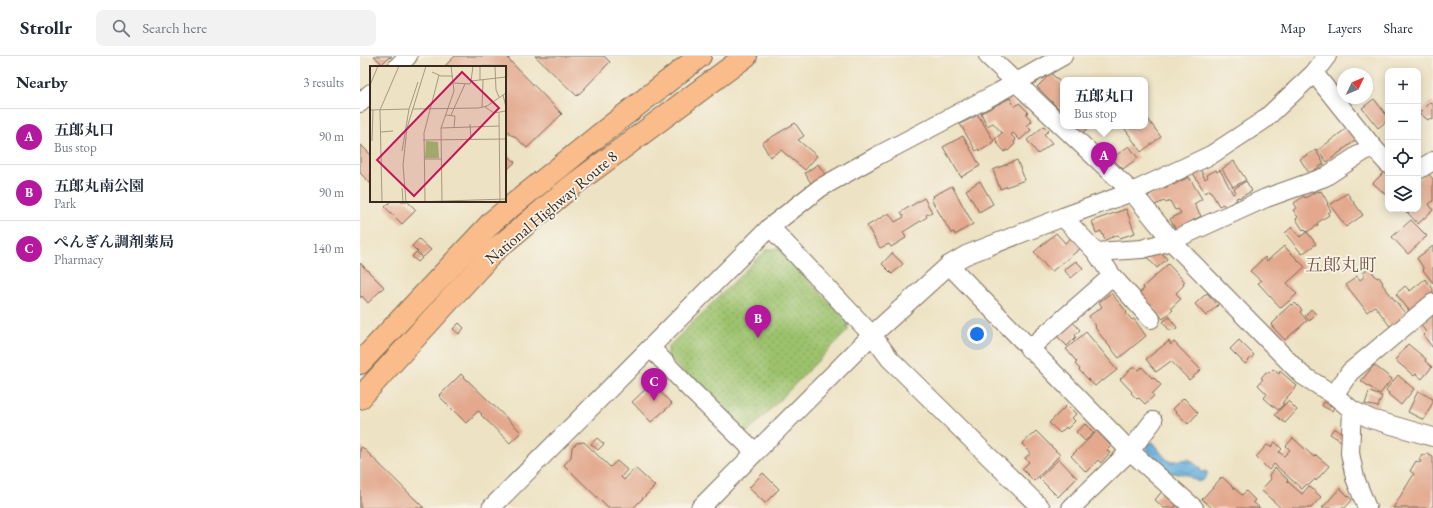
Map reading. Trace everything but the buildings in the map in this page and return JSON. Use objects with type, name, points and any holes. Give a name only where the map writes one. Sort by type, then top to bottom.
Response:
[{"type":"highway","name":"National Highway Route 8","points":[[360,363],[493,221],[602,132],[700,56]]},
{"type":"highway","name":"National Highway Route 8","points":[[360,398],[495,250],[573,185],[746,56]]},
{"type":"street","points":[[398,66],[408,56]]},
{"type":"street","points":[[988,56],[1060,124]]},
{"type":"street","points":[[491,508],[770,227],[820,188],[1063,56]]},
{"type":"street","points":[[700,508],[872,335],[949,265],[966,256],[1063,217],[1132,192],[1211,155],[1264,120],[1314,73],[1327,56]]},
{"type":"street","points":[[1314,73],[1385,161]]},
{"type":"street","points":[[360,103],[370,94]]},
{"type":"street","points":[[1065,129],[1132,192],[1171,241],[1302,375],[1334,395],[1352,410],[1371,419],[1433,437]]},
{"type":"street","points":[[1096,252],[1142,249],[1171,241],[1266,198],[1325,177],[1372,146]]},
{"type":"street","points":[[1063,217],[1096,252],[1112,276],[1151,319]]},
{"type":"street","points":[[770,227],[872,335],[890,359],[1041,508]]},
{"type":"street","points":[[949,265],[1029,349],[1130,451],[1194,508]]},
{"type":"street","points":[[1029,349],[1112,276]]},
{"type":"street","points":[[1334,395],[1350,372],[1433,303]]},
{"type":"street","points":[[651,348],[690,389],[755,452]]},
{"type":"street","points":[[1352,410],[1350,453],[1355,478],[1367,508]]},
{"type":"street","points":[[1071,508],[1130,451],[1153,421]]},
{"type":"green space","points":[[778,248],[847,321],[848,330],[748,432],[745,432],[668,357],[668,347],[766,250]]},
{"type":"water","points":[[1148,442],[1152,442],[1167,460],[1172,461],[1189,459],[1200,468],[1201,472],[1206,471],[1208,473],[1203,480],[1198,482],[1185,474],[1170,473],[1150,456],[1146,448]]},
{"type":"place","name":"五郎丸口","points":[[1104,175]]},
{"type":"place","name":"五郎丸南公園","points":[[758,338]]},
{"type":"place","name":"ぺんぎん調剤薬局","points":[[654,401]]},
{"type":"district","name":"五郎丸町","points":[[1341,265]]}]
